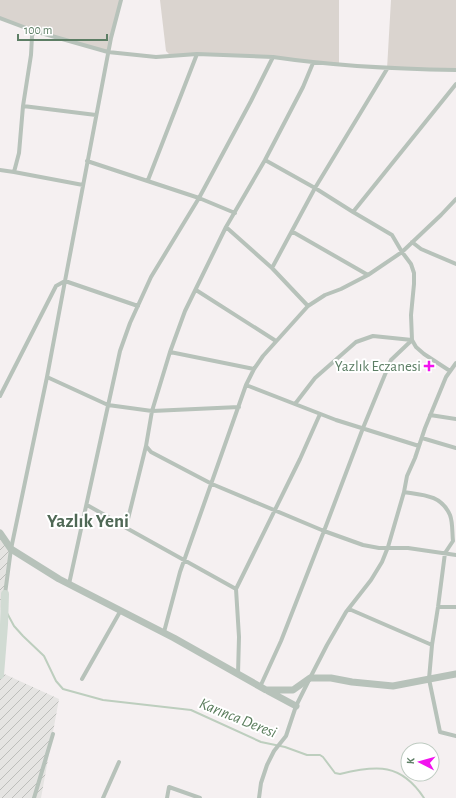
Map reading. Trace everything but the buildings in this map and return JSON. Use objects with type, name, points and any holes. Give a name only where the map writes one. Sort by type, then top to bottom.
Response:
[{"type":"main road","points":[[0,616],[4,594]]},
{"type":"main road","points":[[0,676],[4,625],[4,594]]},
{"type":"street","points":[[4,594],[11,549],[47,377],[108,52],[121,0]]},
{"type":"street","points":[[0,18],[34,31],[108,52],[156,57],[198,54],[272,57],[313,63],[387,69],[456,70]]},
{"type":"street","points":[[14,172],[31,55],[32,36],[34,31]]},
{"type":"street","points":[[148,180],[198,54]]},
{"type":"street","points":[[69,584],[120,352],[130,323],[151,277],[200,198],[272,57]]},
{"type":"street","points":[[122,525],[126,527],[146,446],[152,411],[170,352],[185,311],[226,227],[265,160],[303,86],[313,63]]},
{"type":"street","points":[[272,268],[315,188],[387,69]]},
{"type":"street","points":[[353,212],[456,84]]},
{"type":"street","points":[[23,106],[96,115]]},
{"type":"street","points":[[265,160],[315,188],[392,235],[411,264],[414,273],[411,315],[412,340],[416,347],[424,354],[450,371]]},
{"type":"street","points":[[88,161],[200,198],[235,213]]},
{"type":"street","points":[[0,170],[83,185]]},
{"type":"street","points":[[164,632],[184,560],[246,385],[254,369],[263,356],[308,306],[324,295],[341,289],[368,275],[402,252],[441,216],[456,199]]},
{"type":"street","points":[[226,227],[272,268],[308,306]]},
{"type":"street","points":[[292,232],[368,275]]},
{"type":"street","points":[[412,242],[421,249],[456,264]]},
{"type":"street","points":[[0,396],[56,286],[65,281],[138,306]]},
{"type":"street","points":[[196,290],[276,341]]},
{"type":"street","points":[[296,404],[316,378],[356,342],[373,336],[412,340]]},
{"type":"street","points":[[263,688],[362,428],[391,360],[412,340]]},
{"type":"street","points":[[170,352],[254,369]]},
{"type":"street","points":[[259,798],[261,783],[267,764],[274,751],[286,736],[296,706],[327,645],[349,608],[382,562],[388,547],[404,492],[407,476],[446,377],[456,363]]},
{"type":"street","points":[[47,377],[108,405],[152,411],[239,408]]},
{"type":"street","points":[[246,385],[320,414],[419,446]]},
{"type":"street","points":[[238,674],[239,637],[236,589],[320,414]]},
{"type":"street","points":[[430,415],[456,419]]},
{"type":"street","points":[[422,438],[456,448]]},
{"type":"street","points":[[146,446],[151,452],[212,484],[275,509],[324,531],[363,545],[379,548],[408,548],[456,555]]},
{"type":"street","points":[[404,492],[426,496],[440,501],[450,516],[453,541],[445,553],[432,645],[429,679],[440,732],[456,736]]},
{"type":"street","points":[[86,505],[236,589]]},
{"type":"street","points":[[0,532],[11,549],[69,584],[164,632],[296,706]]},
{"type":"street","points":[[438,606],[456,607]]},
{"type":"street","points":[[349,608],[432,645]]},
{"type":"street","points":[[82,679],[121,610]]},
{"type":"street","points":[[263,688],[293,690],[310,678],[331,678],[352,682],[393,686],[456,674]]},
{"type":"street","points":[[34,798],[53,734]]},
{"type":"street","points":[[104,798],[119,762]]},
{"type":"street","points":[[167,798],[169,787],[200,798]]},
{"type":"shaded area","points":[[0,0],[121,0],[108,52],[77,44],[0,18]]},
{"type":"shaded area","points":[[160,0],[339,0],[339,65],[277,58],[214,55],[171,56],[166,51]]},
{"type":"shaded area","points":[[391,0],[456,0],[456,70],[387,69]]},
{"type":"shaded area","points":[[0,533],[11,549],[5,594],[0,610]]},
{"type":"shaded area","points":[[0,672],[59,699],[41,798],[0,798]]},
{"type":"waterway","name":"Karınca Deresi","points":[[7,613],[14,626],[44,656],[56,681],[63,689],[103,700],[191,710],[261,742],[285,747],[307,755],[320,755],[335,773],[340,774],[377,768],[397,773],[406,778],[424,798]]},
{"type":"place","name":"Yazlık Eczanesi","points":[[429,366]]},
{"type":"district","name":"Yazlık Yeni","points":[[88,521]]}]
